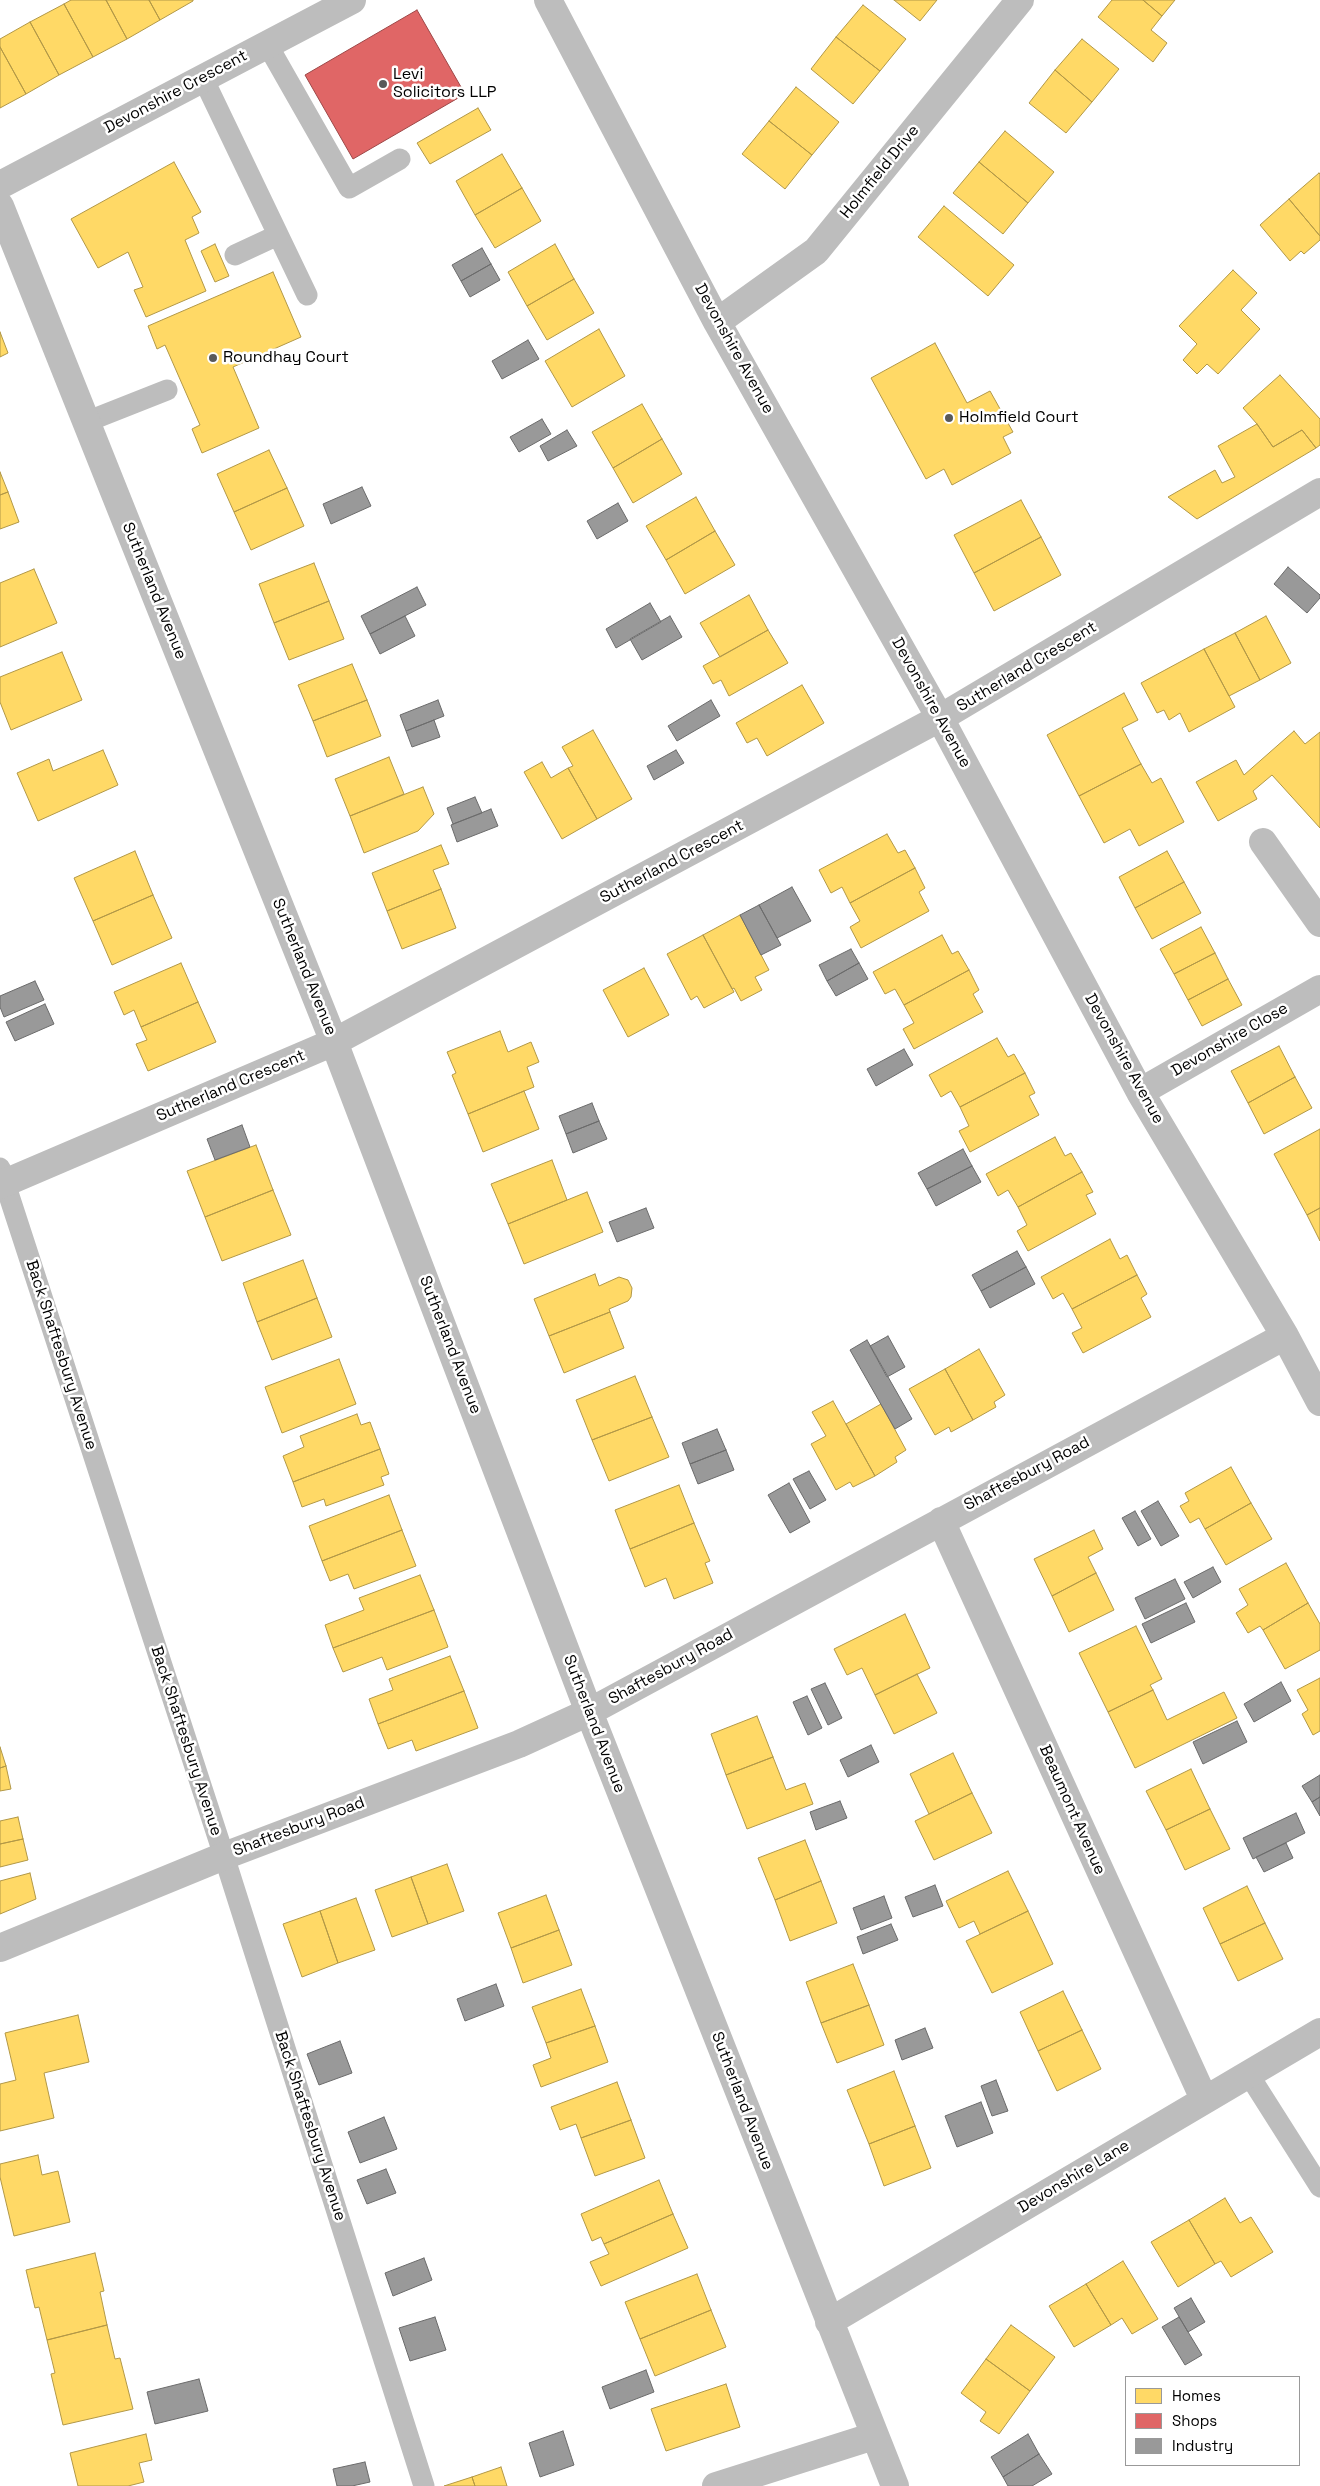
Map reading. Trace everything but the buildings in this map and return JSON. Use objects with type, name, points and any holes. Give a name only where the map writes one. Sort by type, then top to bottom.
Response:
[{"type":"street","name":"Devonshire Crescent","points":[[0,185],[352,0]]},
{"type":"street","name":"Devonshire Avenue","points":[[548,0],[717,322],[940,718],[1140,1092],[1285,1336],[1320,1402]]},
{"type":"street","name":"Holmfield Drive","points":[[717,322],[816,251],[1020,0]]},
{"type":"street","name":"Sutherland Avenue","points":[[0,206],[334,1042],[589,1712],[895,2486]]},
{"type":"street","name":"Sutherland Crescent","points":[[2,1178],[334,1042],[940,718],[1320,492]]},
{"type":"street","points":[[1263,842],[1320,923]]},
{"type":"street","name":"Devonshire Close","points":[[1140,1092],[1320,989]]},
{"type":"street","name":"Shaftesbury Road","points":[[0,1948],[224,1856],[519,1744],[589,1712],[1285,1336]]},
{"type":"street","name":"Beaumont Avenue","points":[[941,1521],[1204,2099]]},
{"type":"street","name":"Devonshire Lane","points":[[829,2322],[1320,2032]]},
{"type":"street","points":[[716,2486],[874,2436]]},
{"type":"lane","points":[[267,44],[349,188],[400,159]]},
{"type":"lane","points":[[203,78],[306,296]]},
{"type":"lane","points":[[235,255],[278,235]]},
{"type":"lane","points":[[86,422],[167,390]]},
{"type":"lane","name":"Back Shaftesbury Avenue","points":[[2,1178],[224,1856],[424,2486]]},
{"type":"lane","points":[[1249,2075],[1320,2187]]},
{"type":"place","name":"Levi Solicitors LLP","points":[[383,84]]},
{"type":"place","name":"Roundhay Court","points":[[213,358]]},
{"type":"place","name":"Holmfield Court","points":[[949,418]]}]
